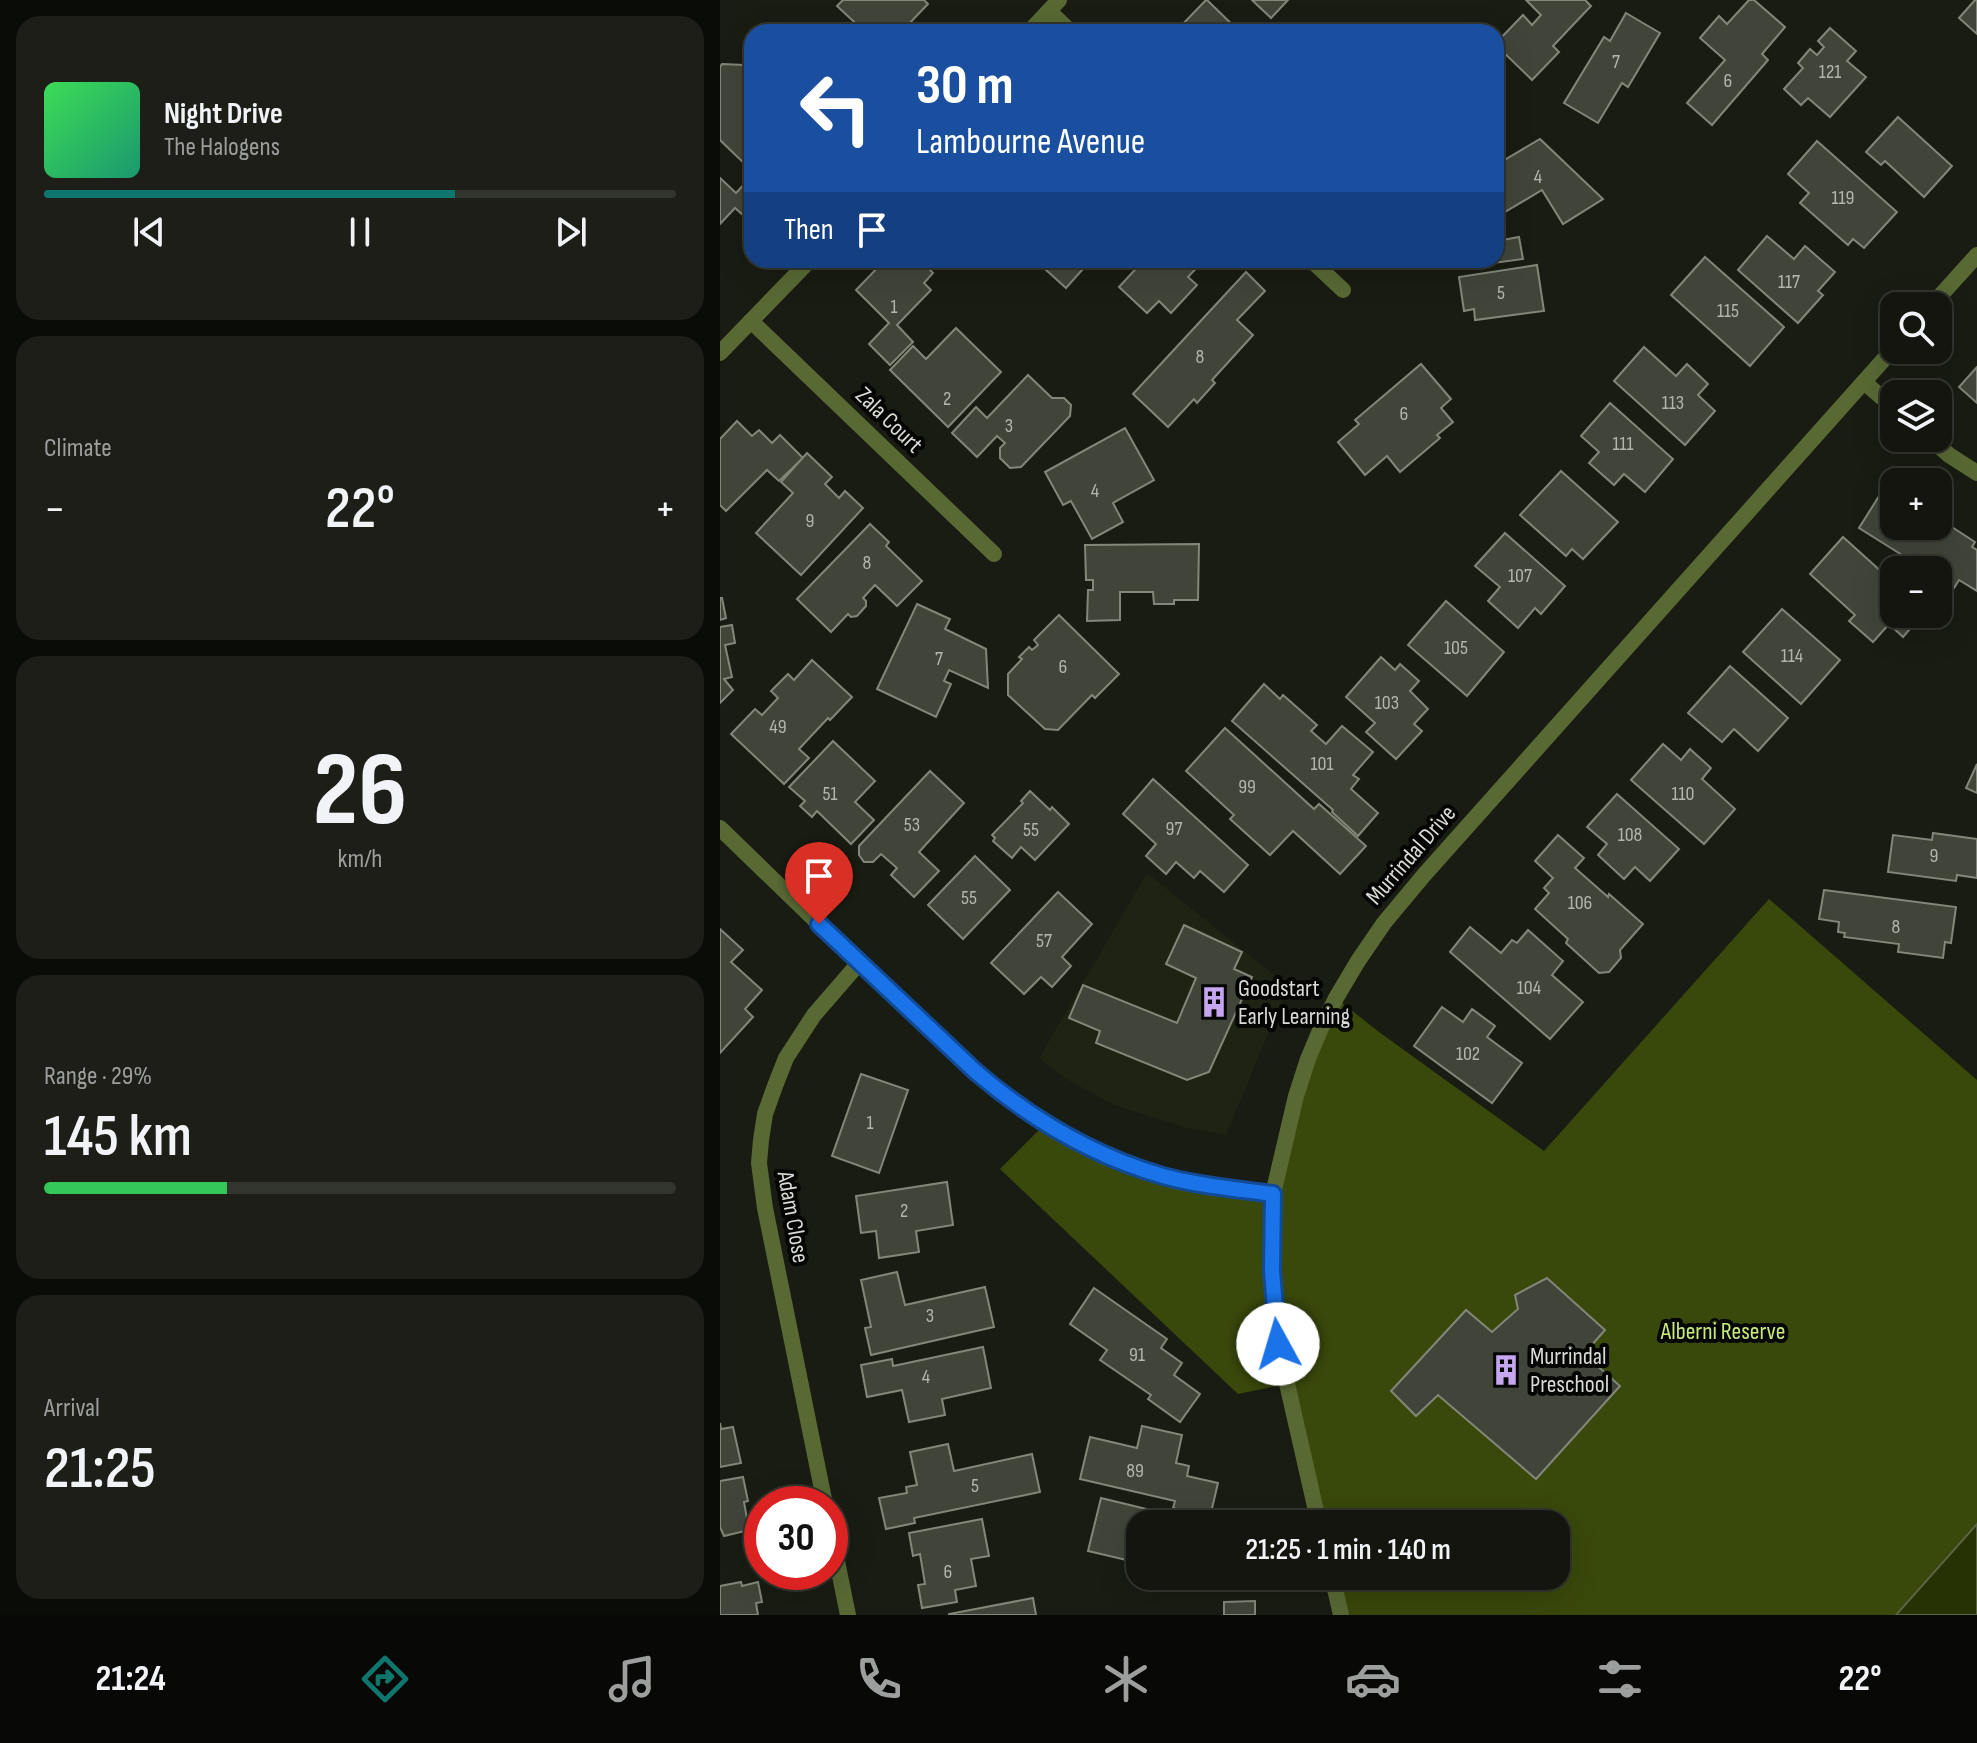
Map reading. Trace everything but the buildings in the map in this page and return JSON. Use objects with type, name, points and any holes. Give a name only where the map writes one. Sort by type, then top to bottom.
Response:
[{"type":"street","points":[[1037,24],[1054,6],[1066,24]]},
{"type":"street","points":[[1944,292],[1977,255]]},
{"type":"street","points":[[720,353],[802,268]]},
{"type":"street","points":[[1320,268],[1343,290]]},
{"type":"street","name":"Zala Court","points":[[751,321],[994,554]]},
{"type":"street","name":"Murrindal Drive","points":[[1316,1510],[1278,1344],[1272,1271],[1273,1194],[1292,1111],[1308,1059],[1336,998],[1384,923],[1424,875],[1880,364]]},
{"type":"street","points":[[1864,382],[1880,396]]},
{"type":"street","points":[[1946,452],[1977,473]]},
{"type":"street","points":[[720,828],[976,1072],[1045,1124],[1101,1153],[1165,1177],[1273,1194]]},
{"type":"street","name":"Adam Close","points":[[821,1486],[765,1208],[760,1151],[765,1114],[786,1058],[814,1015],[859,963]]},
{"type":"street","points":[[843,1590],[848,1615]]},
{"type":"street","points":[[1335,1590],[1341,1615]]},
{"type":"shaded area","points":[[1147,873],[1288,986],[1226,1135],[1186,1128],[1112,1104],[1068,1080],[1039,1058]]},
{"type":"shaded area","points":[[1977,1524],[1977,1615],[1896,1615]]},
{"type":"green space","name":"Alberni Reserve","points":[[1769,899],[1977,1080],[1977,1615],[1341,1615],[1335,1590],[1570,1590],[1570,1510],[1316,1510],[1286,1384],[1238,1394],[1000,1169],[1045,1124],[1101,1153],[1273,1194],[1284,1142],[1336,998],[1544,1151]]},
{"type":"place","name":"Goodstart Early Learning","points":[[1214,1002]]},
{"type":"place","name":"Murrindal Preschool","points":[[1506,1370]]},
{"type":"route","points":[[819,924],[976,1072],[1045,1124],[1101,1153],[1165,1177],[1273,1194],[1272,1271],[1278,1344]]}]
